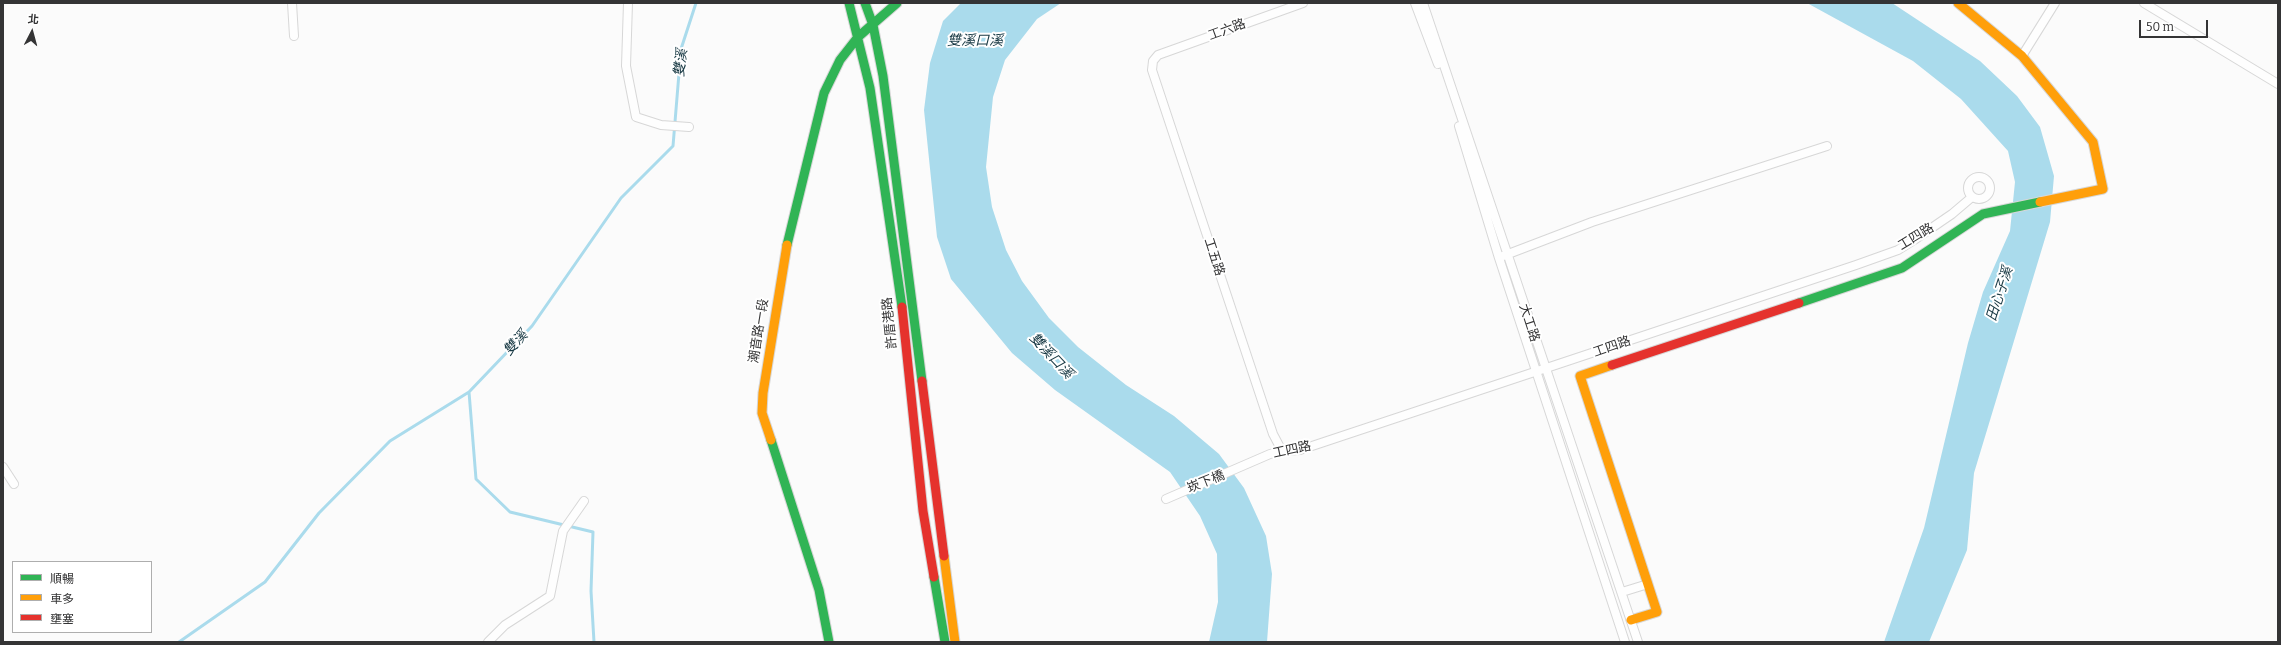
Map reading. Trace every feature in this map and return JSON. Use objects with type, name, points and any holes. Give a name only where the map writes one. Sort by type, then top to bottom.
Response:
[{"type":"street","points":[[292,3],[294,36]]},
{"type":"street","points":[[628,3],[626,66],[636,117],[669,126],[689,128]]},
{"type":"street","name":"許厝港路","points":[[849,3],[862,34],[898,284],[923,511],[945,642]]},
{"type":"street","name":"許厝港路","points":[[865,3],[873,24],[883,76],[955,642]]},
{"type":"street","name":"潮音路一段","points":[[830,642],[819,590],[762,413],[763,393],[784,257],[824,94],[840,60],[862,34],[896,3]]},
{"type":"street","name":"工六路","points":[[1153,61],[1158,55],[1303,3]]},
{"type":"street","name":"大工路","points":[[1415,3],[1446,87],[1536,373],[1625,642]]},
{"type":"street","name":"大工路","points":[[1423,3],[1545,370],[1638,642]]},
{"type":"street","points":[[1631,620],[1657,612],[1580,376],[1902,268],[1984,214],[2103,189],[2093,142],[2022,56],[1958,3]]},
{"type":"street","points":[[2022,56],[2055,3]]},
{"type":"street","points":[[2144,3],[2278,84]]},
{"type":"street","name":"工五路","points":[[1153,61],[1152,70],[1273,434],[1282,451]]},
{"type":"street","points":[[1499,258],[1592,222],[1827,146]]},
{"type":"street","name":"工四路","points":[[1239,469],[1282,451],[1300,450],[1536,373],[1898,250],[1952,214],[1972,197]]},
{"type":"street","points":[[3,467],[14,484]]},
{"type":"street","name":"崁下橋","points":[[1169,497],[1239,469]]},
{"type":"street","points":[[488,642],[505,625],[550,596],[563,531],[584,501]]},
{"type":"street","points":[[1622,592],[1648,584]]},
{"type":"water","name":"雙溪口溪","points":[[961,3],[1061,3],[1037,19],[1005,60],[993,97],[986,167],[992,207],[1006,250],[1022,281],[1049,318],[1078,347],[1126,385],[1174,416],[1219,454],[1244,488],[1266,536],[1272,574],[1267,642],[1209,642],[1218,602],[1217,554],[1200,516],[1170,472],[1055,390],[1012,353],[951,279],[937,237],[924,110],[930,63],[943,21]]},
{"type":"water","name":"田心子溪","points":[[1807,3],[1892,3],[1980,61],[2017,96],[2040,127],[2054,176],[2050,222],[1974,473],[1967,550],[1929,642],[1884,642],[1924,528],[1968,343],[1983,292],[2010,231],[2015,182],[2008,151],[1961,99],[1913,61]]},
{"type":"waterway","name":"雙溪","points":[[594,642],[591,591],[593,532],[510,512],[476,479],[469,392],[532,326],[621,198],[673,146],[681,49],[696,3]]},
{"type":"waterway","points":[[179,642],[265,582],[319,513],[390,441],[469,392]]},
{"type":"traffic: fast","points":[[849,3],[870,88],[902,307]]},
{"type":"traffic: fast","points":[[865,3],[873,25],[883,76],[922,381]]},
{"type":"traffic: fast","points":[[787,245],[824,93],[840,60],[858,37],[897,3]]},
{"type":"traffic: fast","points":[[1799,303],[1902,268],[1983,214],[2040,202]]},
{"type":"traffic: fast","points":[[771,440],[819,590],[829,642]]},
{"type":"traffic: fast","points":[[934,577],[945,642]]},
{"type":"traffic: slow","points":[[1958,3],[2022,56],[2093,142],[2103,189],[2040,202]]},
{"type":"traffic: slow","points":[[771,440],[762,413],[763,393],[787,245]]},
{"type":"traffic: slow","points":[[1612,365],[1580,376],[1657,612],[1631,620]]},
{"type":"traffic: slow","points":[[944,556],[955,642]]},
{"type":"traffic: jam","points":[[1612,365],[1799,303]]},
{"type":"traffic: jam","points":[[902,307],[923,511],[934,577]]},
{"type":"traffic: jam","points":[[922,381],[944,556]]}]
